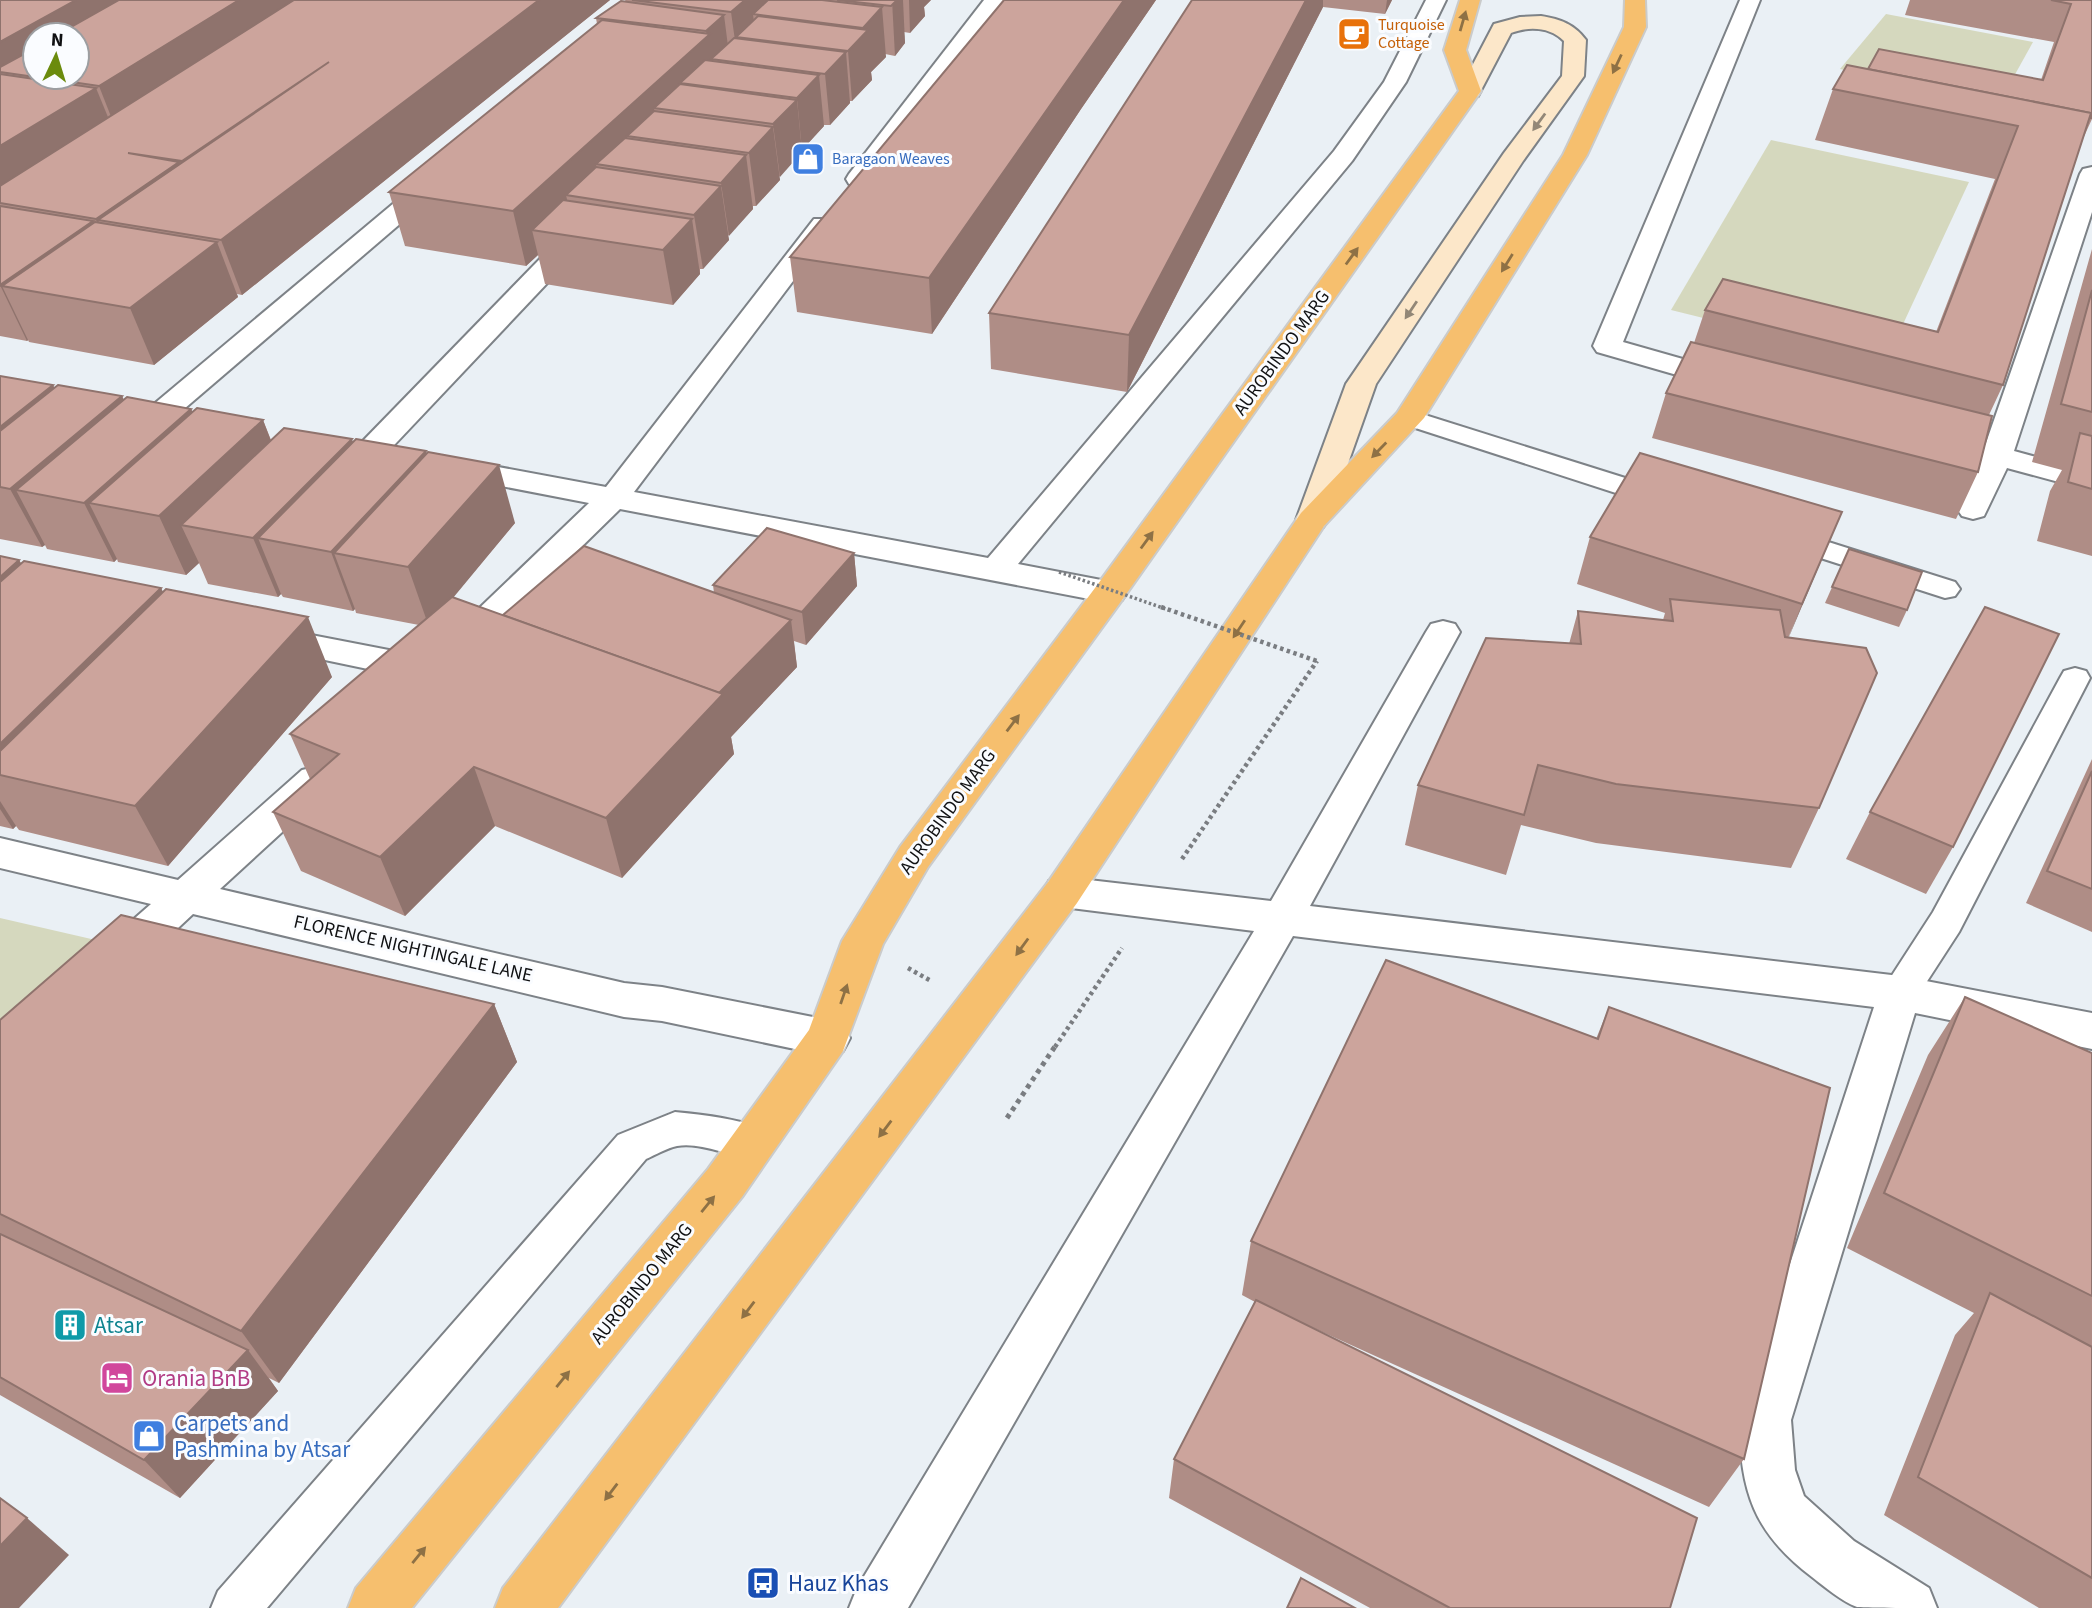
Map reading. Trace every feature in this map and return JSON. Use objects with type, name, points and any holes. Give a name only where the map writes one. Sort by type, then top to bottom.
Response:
[{"type":"highway","points":[[1470,0],[1455,50],[1470,91]]},
{"type":"highway","points":[[523,1608],[1063,892],[1312,520],[1409,418],[1575,155],[1634,27],[1635,0]]},
{"type":"highway","name":"AUROBINDO MARG","points":[[376,1608],[725,1183],[828,1038],[863,940],[914,857],[1110,592],[1470,91]]},
{"type":"main road","points":[[1312,520],[1361,384],[1513,158],[1573,76],[1574,40],[1564,30],[1543,24],[1508,25],[1502,29],[1470,91]]},
{"type":"street","points":[[404,699],[615,496],[995,0]]},
{"type":"street","points":[[994,572],[1343,156],[1390,92],[1419,45],[1436,0]]},
{"type":"street","points":[[1750,0],[1607,346],[1755,388]]},
{"type":"street","points":[[198,422],[146,413],[457,163]]},
{"type":"street","points":[[1973,509],[1997,456],[2092,174]]},
{"type":"street","points":[[591,222],[355,451],[615,496],[994,572],[1110,592]]},
{"type":"street","points":[[1903,430],[2092,482]]},
{"type":"street","points":[[243,632],[435,671]]},
{"type":"street","points":[[877,1608],[1282,919],[1443,632]]},
{"type":"street","points":[[84,987],[332,765]]},
{"type":"street","name":"FLORENCE NIGHTINGALE LANE","points":[[0,853],[189,895],[624,1000],[662,1004],[828,1038]]},
{"type":"street","points":[[1063,892],[1900,993],[2092,1031]]},
{"type":"street","points":[[1900,993],[1765,1420],[1766,1467],[1777,1502],[1800,1533],[1909,1608]]},
{"type":"lane","points":[[1409,418],[1686,506]]},
{"type":"lane","points":[[1764,531],[1945,589]]},
{"type":"lane","points":[[1900,993],[1946,922],[2075,678]]},
{"type":"lane","points":[[235,1608],[632,1147],[675,1129],[723,1133],[754,1142]]},
{"type":"path","points":[[1059,572],[1317,661]]},
{"type":"path","points":[[863,940],[976,1009]]},
{"type":"green space","points":[[1886,14],[2033,42],[1998,105],[1840,69]]},
{"type":"green space","points":[[1771,140],[1969,182],[1885,363],[1671,310]]},
{"type":"green space","points":[[0,918],[100,941],[0,1026]]},
{"type":"building","points":[[0,0],[76,0],[38,21],[21,21],[21,30],[0,42]]},
{"type":"building","points":[[119,0],[239,0],[99,86],[91,85],[91,21],[82,21]]},
{"type":"building","points":[[294,0],[539,0],[221,240],[98,220],[329,62],[182,161],[128,153],[179,162],[96,219],[0,203],[0,186]]},
{"type":"building","points":[[632,0],[745,0],[731,12]]},
{"type":"building","points":[[768,0],[822,0],[882,7],[863,28],[753,14]]},
{"type":"building","points":[[837,0],[897,0],[891,6]]},
{"type":"building","points":[[1004,0],[1124,0],[929,278],[790,257]]},
{"type":"building","points":[[1192,0],[1306,0],[1129,335],[989,313]]},
{"type":"building","points":[[2051,0],[2092,0],[2092,118],[2089,118],[2091,113],[1868,69],[1879,49],[2043,80],[2071,4]]},
{"type":"building","points":[[621,1],[724,15],[706,31],[596,18]]},
{"type":"building","points":[[758,16],[868,30],[848,51],[736,37]]},
{"type":"building","points":[[602,20],[710,34],[513,211],[389,192]]},
{"type":"building","points":[[734,38],[846,52],[825,74],[711,59]]},
{"type":"building","points":[[21,56],[21,75],[0,72],[0,67]]},
{"type":"building","points":[[705,60],[819,75],[797,98],[680,83]]},
{"type":"building","points":[[1847,65],[2091,113],[2003,385],[1705,310],[1723,279],[1938,332],[2018,126],[1833,89]]},
{"type":"building","points":[[0,74],[21,77],[21,91],[91,91],[91,87],[96,88],[0,146]]},
{"type":"building","points":[[680,84],[797,100],[773,124],[654,108]]},
{"type":"building","points":[[654,111],[773,127],[749,153],[627,136]]},
{"type":"building","points":[[625,138],[746,155],[721,183],[596,164]]},
{"type":"building","points":[[596,167],[721,186],[694,215],[566,195]]},
{"type":"building","points":[[563,200],[692,219],[663,250],[532,230]]},
{"type":"building","points":[[0,206],[93,221],[0,285]]},
{"type":"building","points":[[95,222],[217,242],[130,308],[2,286]]},
{"type":"building","points":[[2092,290],[2092,412],[2061,404]]},
{"type":"building","points":[[1691,342],[1992,416],[1978,472],[1666,393]]},
{"type":"building","points":[[0,376],[53,385],[0,427]]},
{"type":"building","points":[[58,385],[122,396],[10,489],[0,487],[0,431]]},
{"type":"building","points":[[127,397],[191,409],[84,503],[16,490]]},
{"type":"building","points":[[197,408],[263,420],[159,516],[89,503]]},
{"type":"building","points":[[284,428],[352,439],[253,538],[181,525]]},
{"type":"building","points":[[2080,433],[2092,436],[2092,489],[2068,482]]},
{"type":"building","points":[[356,439],[426,451],[331,552],[258,538]]},
{"type":"building","points":[[428,452],[499,465],[408,567],[334,553]]},
{"type":"building","points":[[1640,453],[1842,512],[1802,604],[1590,537]]},
{"type":"building","points":[[767,528],[854,553],[802,612],[713,585]]},
{"type":"building","points":[[584,546],[791,620],[719,693],[503,615]]},
{"type":"building","points":[[1849,549],[1922,572],[1907,610],[1832,587]]},
{"type":"building","points":[[0,556],[19,560],[0,577]]},
{"type":"building","points":[[24,561],[161,588],[0,744],[0,582]]},
{"type":"building","points":[[166,589],[308,617],[135,806],[0,775],[0,751]]},
{"type":"building","points":[[452,597],[723,694],[606,818],[474,767],[380,857],[273,812],[339,754],[290,734]]},
{"type":"building","points":[[1670,599],[1780,610],[1785,637],[1866,648],[1877,673],[1819,808],[1616,784],[1538,765],[1524,815],[1418,785],[1486,638],[1581,644],[1578,611],[1673,621]]},
{"type":"building","points":[[1985,607],[2059,634],[1953,847],[1870,812]]},
{"type":"building","points":[[2092,771],[2092,889],[2047,871]]},
{"type":"building","points":[[121,915],[494,1004],[241,1331],[0,1214],[0,1020]]},
{"type":"building","points":[[1386,960],[1598,1039],[1609,1007],[1830,1088],[1744,1459],[1251,1241]]},
{"type":"building","points":[[1965,997],[2092,1053],[2092,1296],[1884,1193]]},
{"type":"building","name":"Atsar","points":[[0,1234],[248,1350],[144,1460],[0,1377]]},
{"type":"building","points":[[1990,1293],[2092,1347],[2092,1578],[1918,1477]]},
{"type":"building","points":[[1256,1300],[1697,1518],[1670,1608],[1450,1608],[1174,1459]]},
{"type":"building","points":[[0,1498],[27,1518],[0,1546]]},
{"type":"building","points":[[1301,1578],[1355,1608],[1287,1608]]},
{"type":"place","name":"Turquoise Cottage","points":[[1354,34]]},
{"type":"place","name":"Baragaon Weaves","points":[[808,159]]},
{"type":"place","name":"Atsar","points":[[70,1325]]},
{"type":"place","name":"Orania BnB","points":[[117,1378]]},
{"type":"place","name":"Carpets and Pashmina by Atsar","points":[[149,1436]]},
{"type":"place","name":"Hauz Khas","points":[[763,1583]]}]
